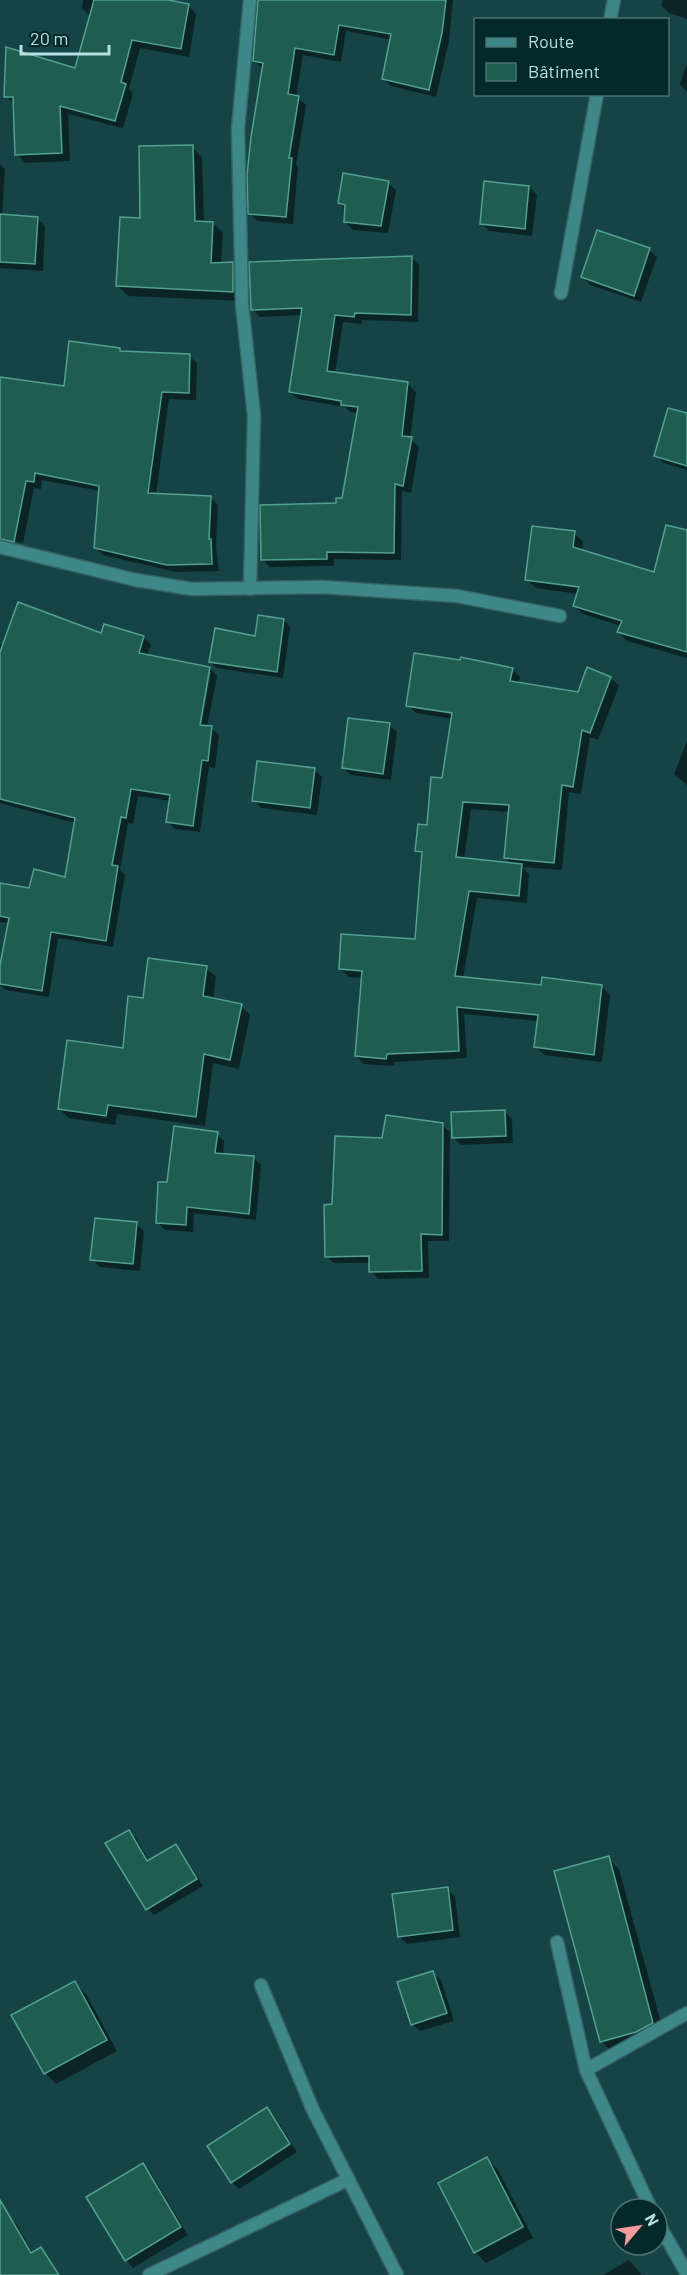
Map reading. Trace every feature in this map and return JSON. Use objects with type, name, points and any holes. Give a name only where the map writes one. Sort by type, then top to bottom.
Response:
[{"type":"street","points":[[250,0],[238,129],[242,305],[254,415],[250,589]]},
{"type":"street","points":[[610,18],[614,0]]},
{"type":"street","points":[[561,293],[597,96]]},
{"type":"street","points":[[0,547],[136,580],[192,589],[322,587],[457,596],[560,616]]},
{"type":"street","points":[[558,1942],[586,2070],[645,2197]]},
{"type":"street","points":[[261,1985],[313,2110],[397,2275]]},
{"type":"street","points":[[586,2070],[687,2013]]},
{"type":"street","points":[[149,2275],[348,2180]]},
{"type":"street","points":[[669,2242],[687,2274]]},
{"type":"building","points":[[94,0],[168,0],[189,4],[181,49],[132,40],[121,82],[126,84],[115,121],[60,106],[62,153],[15,155],[13,97],[4,97],[6,47],[75,68]]},
{"type":"building","points":[[258,0],[446,0],[442,33],[429,90],[382,79],[391,34],[339,25],[334,55],[295,48],[288,94],[299,96],[289,158],[292,158],[286,217],[248,214],[247,175],[263,63],[253,61]]},
{"type":"building","points":[[193,145],[195,221],[213,222],[211,263],[233,262],[233,292],[116,286],[120,217],[140,218],[139,146]]},
{"type":"building","points":[[343,173],[389,181],[381,226],[344,222],[345,205],[338,203]]},
{"type":"building","points":[[484,181],[529,186],[525,229],[480,224]]},
{"type":"building","points":[[0,214],[38,217],[35,264],[0,262]]},
{"type":"building","points":[[597,230],[650,248],[634,296],[581,277]]},
{"type":"building","points":[[412,256],[411,315],[355,313],[354,317],[335,315],[327,371],[408,382],[402,436],[412,437],[403,486],[395,484],[394,553],[327,552],[327,559],[261,560],[260,505],[336,503],[336,498],[342,498],[358,407],[341,405],[341,401],[289,392],[302,308],[251,310],[249,262]]},
{"type":"building","points":[[69,341],[120,348],[120,351],[190,354],[189,393],[162,392],[148,493],[211,496],[209,539],[211,539],[212,564],[167,565],[94,548],[99,486],[35,473],[34,482],[26,481],[14,542],[0,539],[0,377],[64,386]]},
{"type":"building","points":[[668,408],[687,413],[687,466],[654,456]]},
{"type":"building","points":[[666,525],[687,530],[687,652],[617,632],[622,621],[573,606],[579,587],[525,580],[532,526],[575,531],[573,547],[654,572]]},
{"type":"building","points":[[18,602],[101,633],[104,624],[144,636],[139,653],[210,667],[200,725],[212,726],[208,761],[202,760],[193,826],[166,822],[170,795],[131,789],[126,818],[121,817],[112,865],[118,866],[106,941],[51,932],[42,991],[0,984],[0,965],[9,918],[0,916],[0,883],[29,888],[34,869],[65,877],[75,818],[0,799],[0,652]]},
{"type":"building","points":[[258,615],[284,619],[277,672],[209,662],[215,628],[255,636]]},
{"type":"building","points":[[414,653],[460,660],[461,657],[513,668],[510,681],[578,692],[587,667],[611,677],[590,733],[582,730],[573,787],[562,785],[554,863],[504,858],[509,805],[463,802],[456,857],[522,864],[519,896],[469,891],[455,976],[541,985],[542,977],[602,985],[594,1055],[534,1047],[538,1015],[457,1007],[459,1051],[387,1054],[386,1059],[355,1056],[362,971],[339,969],[341,934],[415,939],[422,852],[415,851],[418,824],[427,825],[431,777],[442,778],[452,713],[406,706]]},
{"type":"building","points":[[348,718],[390,723],[383,774],[342,768]]},
{"type":"building","points":[[257,761],[315,768],[310,808],[252,801]]},
{"type":"building","points":[[148,958],[207,966],[203,996],[242,1004],[230,1060],[204,1054],[196,1117],[108,1105],[106,1116],[58,1109],[67,1040],[123,1048],[128,996],[143,998]]},
{"type":"building","points":[[505,1110],[506,1136],[452,1138],[451,1112]]},
{"type":"building","points":[[386,1115],[443,1123],[442,1235],[421,1234],[422,1271],[369,1272],[369,1256],[325,1257],[324,1205],[332,1204],[335,1136],[382,1138]]},
{"type":"building","points":[[174,1126],[218,1132],[215,1153],[254,1156],[249,1214],[187,1207],[186,1225],[156,1223],[158,1182],[167,1182]]},
{"type":"building","points":[[95,1218],[137,1222],[133,1264],[90,1260]]},
{"type":"building","points":[[129,1830],[147,1861],[176,1844],[197,1879],[146,1910],[105,1843]]},
{"type":"building","points":[[609,1856],[653,2023],[636,2032],[600,2042],[554,1871]]},
{"type":"building","points":[[448,1887],[453,1930],[398,1937],[392,1894]]},
{"type":"building","points":[[433,1971],[447,2013],[411,2025],[397,1982]]},
{"type":"building","points":[[75,1981],[107,2040],[44,2074],[11,2015]]},
{"type":"building","points":[[267,2107],[290,2144],[231,2183],[207,2146]]},
{"type":"building","points":[[487,2157],[523,2227],[474,2253],[438,2183]]},
{"type":"building","points":[[143,2163],[181,2227],[125,2261],[86,2197]]},
{"type":"building","points":[[0,2200],[31,2253],[41,2247],[59,2275],[0,2275]]}]
